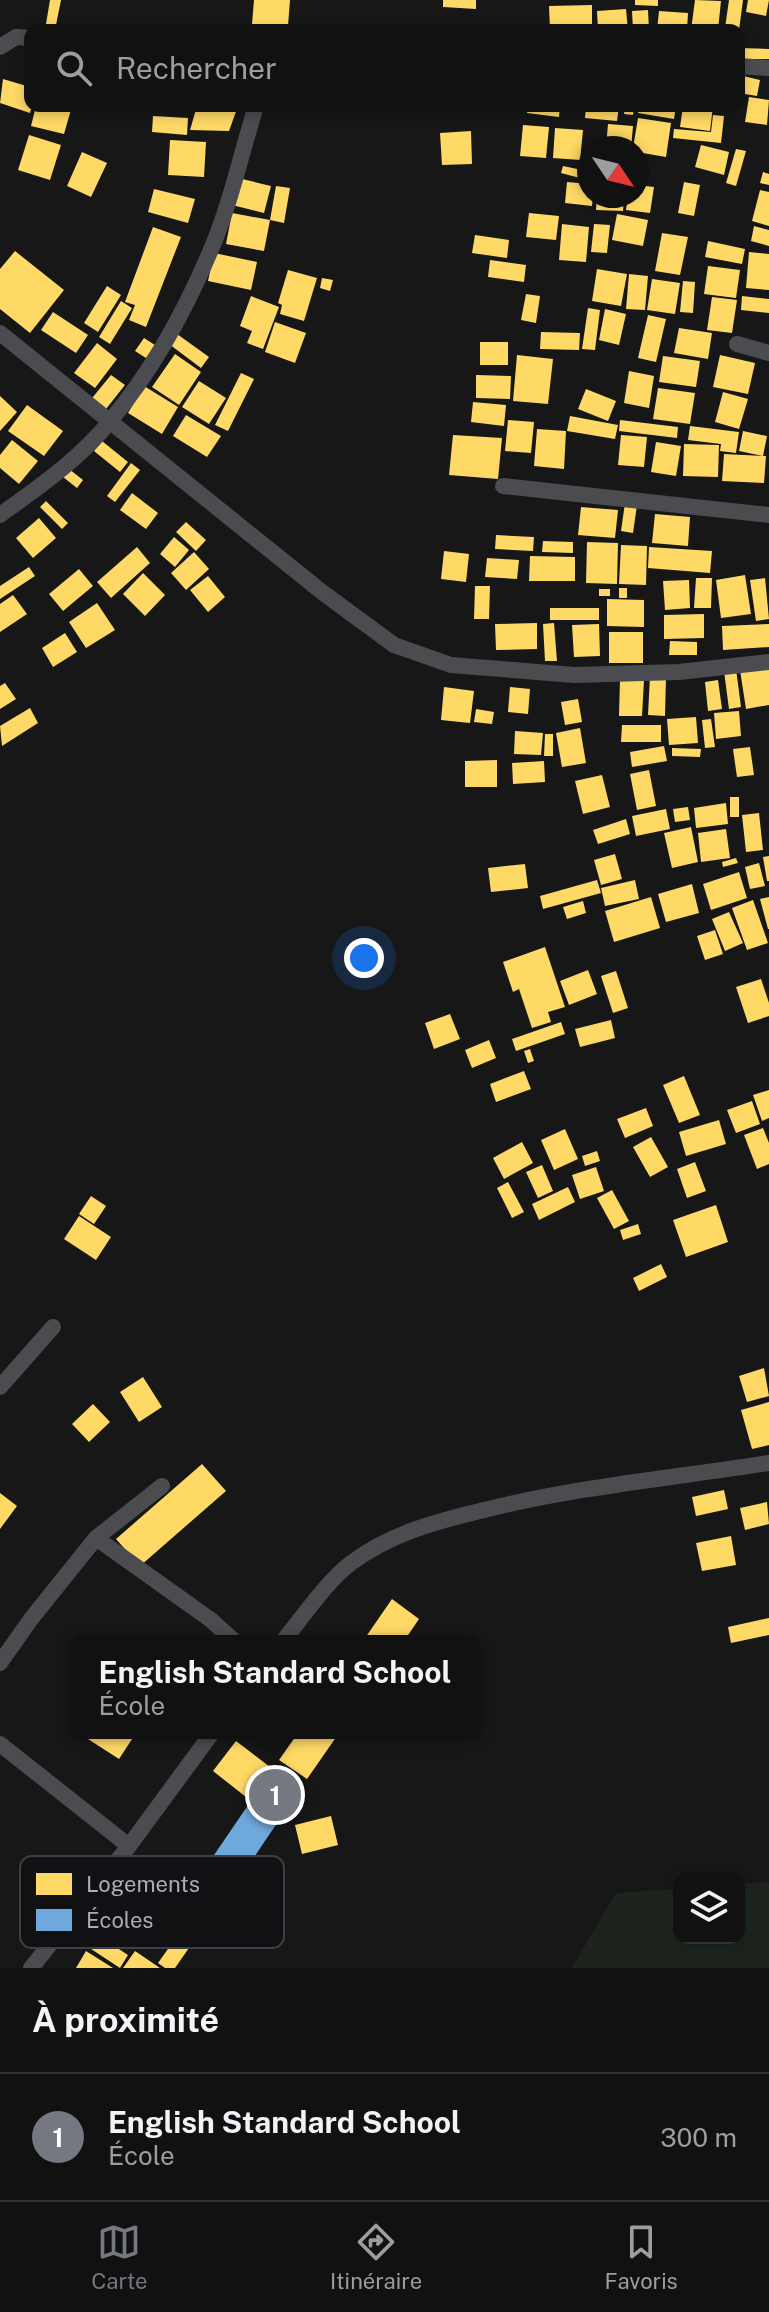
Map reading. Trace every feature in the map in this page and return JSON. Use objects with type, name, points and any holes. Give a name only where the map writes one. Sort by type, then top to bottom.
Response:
[{"type":"street","points":[[0,47],[16,37],[24,38]]},
{"type":"street","points":[[745,66],[769,68]]},
{"type":"street","points":[[0,515],[51,478],[110,422],[140,380],[182,312],[211,249],[254,112]]},
{"type":"street","points":[[0,333],[322,592],[394,645],[451,665],[574,675],[679,672],[769,662]]},
{"type":"street","points":[[737,344],[769,353]]},
{"type":"street","points":[[503,486],[769,515]]},
{"type":"street","points":[[0,1387],[53,1327]]},
{"type":"street","points":[[288,1635],[349,1565],[384,1541],[434,1522],[522,1500],[769,1463]]},
{"type":"street","points":[[0,1663],[96,1538],[162,1486]]},
{"type":"street","points":[[96,1538],[227,1635]]},
{"type":"street","points":[[121,1856],[208,1739]]},
{"type":"street","points":[[0,1744],[129,1846]]},
{"type":"street","points":[[31,1968],[47,1948]]},
{"type":"shaded area","points":[[769,1882],[769,1968],[572,1968],[616,1893],[673,1889],[673,1944],[745,1944],[745,1884]]},
{"type":"building: Logements","points":[[50,0],[61,0],[56,24],[46,24]]},
{"type":"building: Logements","points":[[254,0],[290,0],[288,24],[252,24]]},
{"type":"building: Logements","points":[[443,0],[476,0],[476,9],[443,7]]},
{"type":"building: Logements","points":[[635,0],[658,0],[658,6],[635,5]]},
{"type":"building: Logements","points":[[695,0],[721,1],[719,24],[692,24]]},
{"type":"building: Logements","points":[[729,0],[743,0],[740,24],[726,24]]},
{"type":"building: Logements","points":[[748,0],[769,0],[766,16],[746,12]]},
{"type":"building: Logements","points":[[592,5],[592,24],[550,24],[549,6]]},
{"type":"building: Logements","points":[[626,9],[627,24],[598,24],[597,11]]},
{"type":"building: Logements","points":[[648,10],[649,24],[633,24],[632,11]]},
{"type":"building: Logements","points":[[659,11],[688,13],[687,24],[658,24]]},
{"type":"building: Logements","points":[[745,48],[769,49],[769,59],[745,59]]},
{"type":"building: Logements","points":[[745,76],[760,80],[757,96],[745,94]]},
{"type":"building: Logements","points":[[3,79],[24,85],[24,111],[0,103]]},
{"type":"building: Logements","points":[[749,97],[769,100],[767,125],[745,122]]},
{"type":"building: Logements","points":[[34,112],[70,112],[64,134],[31,126]]},
{"type":"building: Logements","points":[[195,112],[236,112],[229,131],[190,130]]},
{"type":"building: Logements","points":[[527,112],[559,112],[559,117]]},
{"type":"building: Logements","points":[[586,112],[618,112],[617,121],[585,118]]},
{"type":"building: Logements","points":[[638,112],[675,112],[674,119]]},
{"type":"building: Logements","points":[[682,112],[712,112],[710,131],[680,127]]},
{"type":"building: Logements","points":[[713,115],[724,116],[721,143],[673,138],[674,129],[711,132]]},
{"type":"building: Logements","points":[[153,116],[188,118],[187,135],[152,132]]},
{"type":"building: Logements","points":[[638,118],[671,123],[666,157],[649,154],[649,136],[635,136]]},
{"type":"building: Logements","points":[[608,124],[633,126],[632,136],[607,136]]},
{"type":"building: Logements","points":[[523,125],[549,127],[546,158],[520,156]]},
{"type":"building: Logements","points":[[555,128],[583,130],[582,136],[577,136],[577,160],[553,158]]},
{"type":"building: Logements","points":[[471,131],[472,164],[442,165],[440,133]]},
{"type":"building: Logements","points":[[29,135],[61,145],[50,180],[18,170]]},
{"type":"building: Logements","points":[[170,140],[206,142],[204,177],[168,175]]},
{"type":"building: Logements","points":[[701,145],[729,152],[724,175],[695,167]]},
{"type":"building: Logements","points":[[736,149],[746,151],[736,186],[726,183]]},
{"type":"building: Logements","points":[[82,152],[107,163],[91,197],[67,186]]},
{"type":"building: Logements","points":[[563,166],[577,169],[577,177],[561,173]]},
{"type":"building: Logements","points":[[763,172],[769,174],[769,185],[760,183]]},
{"type":"building: Logements","points":[[238,178],[271,186],[264,213],[232,205]]},
{"type":"building: Logements","points":[[567,182],[577,183],[577,204],[565,203]]},
{"type":"building: Logements","points":[[684,182],[700,185],[694,216],[678,213]]},
{"type":"building: Logements","points":[[276,186],[290,188],[284,223],[270,220]]},
{"type":"building: Logements","points":[[649,186],[654,187],[650,213],[626,210],[649,208]]},
{"type":"building: Logements","points":[[154,189],[195,199],[188,223],[148,212]]},
{"type":"building: Logements","points":[[760,190],[769,192],[769,226],[752,221]]},
{"type":"building: Logements","points":[[596,208],[623,208],[623,211]]},
{"type":"building: Logements","points":[[232,213],[270,220],[264,251],[226,244]]},
{"type":"building: Logements","points":[[529,213],[559,216],[556,240],[526,237]]},
{"type":"building: Logements","points":[[617,214],[648,220],[643,246],[612,240]]},
{"type":"building: Logements","points":[[562,224],[589,227],[586,262],[559,260]]},
{"type":"building: Logements","points":[[594,224],[610,225],[607,253],[591,252]]},
{"type":"building: Logements","points":[[754,226],[769,230],[769,246],[751,241]]},
{"type":"building: Logements","points":[[153,227],[181,237],[146,327],[129,320],[135,305],[125,302]]},
{"type":"building: Logements","points":[[662,233],[688,237],[680,275],[655,271]]},
{"type":"building: Logements","points":[[475,235],[509,240],[507,258],[472,253]]},
{"type":"building: Logements","points":[[708,241],[745,249],[742,264],[705,257]]},
{"type":"building: Logements","points":[[15,251],[64,290],[30,333],[0,309],[0,269]]},
{"type":"building: Logements","points":[[749,252],[769,254],[769,290],[746,288]]},
{"type":"building: Logements","points":[[214,253],[257,262],[251,290],[208,281]]},
{"type":"building: Logements","points":[[490,260],[526,265],[524,282],[488,277]]},
{"type":"building: Logements","points":[[708,266],[740,270],[736,298],[704,294]]},
{"type":"building: Logements","points":[[597,269],[627,274],[621,306],[592,301]]},
{"type":"building: Logements","points":[[288,270],[317,278],[304,321],[280,314],[282,305],[278,303]]},
{"type":"building: Logements","points":[[629,274],[648,276],[645,310],[626,309]]},
{"type":"building: Logements","points":[[322,278],[333,280],[330,291],[320,288]]},
{"type":"building: Logements","points":[[652,279],[680,283],[675,314],[647,310]]},
{"type":"building: Logements","points":[[683,281],[695,282],[693,313],[680,312]]},
{"type":"building: Logements","points":[[107,286],[121,295],[98,332],[84,323]]},
{"type":"building: Logements","points":[[526,294],[540,296],[536,323],[521,320]]},
{"type":"building: Logements","points":[[251,296],[279,307],[263,349],[247,343],[252,331],[240,326]]},
{"type":"building: Logements","points":[[742,296],[769,299],[769,313],[741,310]]},
{"type":"building: Logements","points":[[712,297],[737,300],[732,333],[707,330]]},
{"type":"building: Logements","points":[[121,301],[132,308],[110,344],[99,337]]},
{"type":"building: Logements","points":[[588,308],[600,310],[595,350],[582,349]]},
{"type":"building: Logements","points":[[605,309],[626,314],[619,345],[599,340]]},
{"type":"building: Logements","points":[[53,312],[88,335],[76,353],[41,330]]},
{"type":"building: Logements","points":[[648,315],[666,319],[656,362],[638,358]]},
{"type":"building: Logements","points":[[275,322],[306,333],[295,363],[265,352]]},
{"type":"building: Logements","points":[[679,328],[712,333],[708,359],[674,353]]},
{"type":"building: Logements","points":[[541,332],[580,333],[579,350],[540,349]]},
{"type":"building: Logements","points":[[177,334],[209,357],[201,368],[169,344]]},
{"type":"building: Logements","points":[[144,338],[155,345],[146,358],[135,351]]},
{"type":"building: Logements","points":[[480,342],[508,342],[508,365],[480,365]]},
{"type":"building: Logements","points":[[97,343],[117,359],[95,388],[74,373]]},
{"type":"building: Logements","points":[[175,354],[201,372],[179,405],[152,387]]},
{"type":"building: Logements","points":[[517,355],[553,359],[548,404],[513,401]]},
{"type":"building: Logements","points":[[720,355],[755,363],[748,394],[713,387]]},
{"type":"building: Logements","points":[[663,356],[700,361],[696,387],[659,382]]},
{"type":"building: Logements","points":[[629,371],[654,376],[649,408],[624,403]]},
{"type":"building: Logements","points":[[241,373],[254,379],[228,431],[215,425]]},
{"type":"building: Logements","points":[[111,375],[125,385],[102,414],[88,403]]},
{"type":"building: Logements","points":[[476,375],[511,376],[510,399],[476,398]]},
{"type":"building: Logements","points":[[199,381],[226,398],[209,424],[182,407]]},
{"type":"building: Logements","points":[[144,386],[178,407],[162,434],[128,413]]},
{"type":"building: Logements","points":[[658,388],[695,393],[690,424],[653,419]]},
{"type":"building: Logements","points":[[586,389],[616,401],[608,421],[578,409]]},
{"type":"building: Logements","points":[[723,392],[748,399],[739,429],[715,422]]},
{"type":"building: Logements","points":[[0,396],[17,412],[0,431]]},
{"type":"building: Logements","points":[[473,402],[506,405],[504,426],[471,422]]},
{"type":"building: Logements","points":[[27,405],[63,431],[44,456],[8,431]]},
{"type":"building: Logements","points":[[186,415],[221,436],[207,457],[173,436]]},
{"type":"building: Logements","points":[[570,416],[618,425],[615,439],[567,431]]},
{"type":"building: Logements","points":[[508,420],[534,422],[531,453],[505,451]]},
{"type":"building: Logements","points":[[620,420],[678,427],[677,438],[619,431]]},
{"type":"building: Logements","points":[[690,426],[739,432],[736,453],[720,451],[721,444],[688,440]]},
{"type":"building: Logements","points":[[537,429],[566,431],[564,469],[534,466]]},
{"type":"building: Logements","points":[[743,431],[767,436],[763,456],[739,451]]},
{"type":"building: Logements","points":[[453,435],[502,438],[498,479],[449,475]]},
{"type":"building: Logements","points":[[621,435],[647,437],[644,467],[618,465]]},
{"type":"building: Logements","points":[[12,440],[38,461],[19,484],[0,468],[0,455]]},
{"type":"building: Logements","points":[[102,441],[128,462],[120,472],[94,451]]},
{"type":"building: Logements","points":[[656,442],[681,446],[676,476],[651,472]]},
{"type":"building: Logements","points":[[684,444],[719,445],[718,477],[683,476]]},
{"type":"building: Logements","points":[[724,454],[766,456],[764,483],[722,481]]},
{"type":"building: Logements","points":[[131,463],[140,470],[115,502],[107,496]]},
{"type":"building: Logements","points":[[69,469],[83,480],[77,488],[63,477]]},
{"type":"building: Logements","points":[[132,493],[158,513],[146,529],[120,510]]},
{"type":"building: Logements","points":[[46,501],[68,523],[62,529],[40,507]]},
{"type":"building: Logements","points":[[625,503],[637,505],[633,533],[621,531]]},
{"type":"building: Logements","points":[[581,507],[618,510],[615,538],[578,535]]},
{"type":"building: Logements","points":[[655,514],[690,517],[688,546],[652,543]]},
{"type":"building: Logements","points":[[39,518],[56,538],[33,558],[16,538]]},
{"type":"building: Logements","points":[[186,522],[206,540],[196,551],[176,532]]},
{"type":"building: Logements","points":[[496,535],[534,537],[533,551],[495,549]]},
{"type":"building: Logements","points":[[174,537],[189,550],[175,567],[160,554]]},
{"type":"building: Logements","points":[[543,541],[573,542],[573,553],[542,552]]},
{"type":"building: Logements","points":[[587,542],[618,543],[617,584],[586,583]]},
{"type":"building: Logements","points":[[621,545],[647,546],[646,585],[619,584]]},
{"type":"building: Logements","points":[[137,547],[150,563],[111,598],[97,582]]},
{"type":"building: Logements","points":[[649,547],[712,551],[710,573],[648,568]]},
{"type":"building: Logements","points":[[444,551],[469,554],[466,582],[441,579]]},
{"type":"building: Logements","points":[[194,552],[209,569],[186,590],[171,573]]},
{"type":"building: Logements","points":[[530,556],[575,557],[575,581],[529,581]]},
{"type":"building: Logements","points":[[487,558],[519,560],[517,579],[485,577]]},
{"type":"building: Logements","points":[[29,567],[35,576],[0,599],[0,586]]},
{"type":"building: Logements","points":[[79,569],[93,586],[63,611],[49,594]]},
{"type":"building: Logements","points":[[143,573],[165,595],[145,616],[123,594]]},
{"type":"building: Logements","points":[[745,575],[751,614],[721,618],[716,580]]},
{"type":"building: Logements","points":[[208,576],[225,597],[208,612],[190,590]]},
{"type":"building: Logements","points":[[696,578],[712,578],[711,608],[694,608]]},
{"type":"building: Logements","points":[[765,578],[769,619],[756,621],[750,580]]},
{"type":"building: Logements","points":[[689,580],[690,608],[665,610],[663,581]]},
{"type":"building: Logements","points":[[475,586],[490,586],[489,619],[474,619]]},
{"type":"building: Logements","points":[[619,588],[627,588],[627,598],[619,598]]},
{"type":"building: Logements","points":[[599,589],[610,589],[610,596],[599,596]]},
{"type":"building: Logements","points":[[13,595],[27,614],[0,632],[0,604]]},
{"type":"building: Logements","points":[[607,599],[644,600],[644,627],[607,626]]},
{"type":"building: Logements","points":[[97,603],[115,630],[86,648],[69,622]]},
{"type":"building: Logements","points":[[550,608],[599,608],[599,620],[550,620]]},
{"type":"building: Logements","points":[[704,614],[704,638],[664,639],[664,615]]},
{"type":"building: Logements","points":[[537,623],[537,649],[496,650],[495,624]]},
{"type":"building: Logements","points":[[554,623],[557,661],[545,661],[543,624]]},
{"type":"building: Logements","points":[[599,624],[600,656],[574,657],[572,625]]},
{"type":"building: Logements","points":[[769,624],[769,647],[723,650],[722,626]]},
{"type":"building: Logements","points":[[609,632],[643,632],[643,663],[609,663]]},
{"type":"building: Logements","points":[[65,633],[77,652],[53,667],[42,648]]},
{"type":"building: Logements","points":[[670,641],[697,642],[697,655],[669,655]]},
{"type":"building: Logements","points":[[769,665],[769,705],[746,709],[740,670]]},
{"type":"building: Logements","points":[[736,669],[741,707],[729,709],[724,671]]},
{"type":"building: Logements","points":[[650,676],[666,676],[665,716],[648,715]]},
{"type":"building: Logements","points":[[620,680],[644,680],[642,716],[619,716]]},
{"type":"building: Logements","points":[[718,680],[722,709],[708,711],[705,682]]},
{"type":"building: Logements","points":[[5,683],[16,699],[0,709],[0,686]]},
{"type":"building: Logements","points":[[444,687],[474,691],[470,723],[441,720]]},
{"type":"building: Logements","points":[[510,687],[530,689],[528,714],[508,712]]},
{"type":"building: Logements","points":[[578,699],[582,722],[565,725],[561,702]]},
{"type":"building: Logements","points":[[30,708],[38,723],[2,746],[0,726]]},
{"type":"building: Logements","points":[[476,709],[494,712],[492,724],[474,722]]},
{"type":"building: Logements","points":[[739,711],[741,736],[716,739],[714,713]]},
{"type":"building: Logements","points":[[696,717],[698,743],[669,745],[667,719]]},
{"type":"building: Logements","points":[[711,719],[715,747],[705,748],[702,720]]},
{"type":"building: Logements","points":[[622,725],[661,725],[661,742],[621,742]]},
{"type":"building: Logements","points":[[580,728],[586,763],[562,767],[556,733]]},
{"type":"building: Logements","points":[[515,731],[543,733],[541,755],[514,754]]},
{"type":"building: Logements","points":[[545,734],[553,734],[553,756],[544,756]]},
{"type":"building: Logements","points":[[664,746],[667,761],[632,767],[630,752]]},
{"type":"building: Logements","points":[[750,747],[754,775],[737,777],[733,749]]},
{"type":"building: Logements","points":[[672,748],[701,749],[700,757],[672,756]]},
{"type":"building: Logements","points":[[497,760],[497,787],[465,787],[465,761]]},
{"type":"building: Logements","points":[[544,761],[545,782],[513,784],[512,763]]},
{"type":"building: Logements","points":[[649,770],[656,806],[637,810],[630,774]]},
{"type":"building: Logements","points":[[602,775],[610,807],[583,814],[575,781]]},
{"type":"building: Logements","points":[[730,797],[739,797],[739,817],[730,817]]},
{"type":"building: Logements","points":[[726,803],[728,824],[696,828],[694,808]]},
{"type":"building: Logements","points":[[688,807],[690,820],[675,822],[673,809]]},
{"type":"building: Logements","points":[[666,809],[670,829],[636,836],[632,816]]},
{"type":"building: Logements","points":[[759,813],[763,850],[746,852],[742,815]]},
{"type":"building: Logements","points":[[626,819],[630,834],[598,844],[593,830]]},
{"type":"building: Logements","points":[[691,827],[698,862],[672,868],[664,833]]},
{"type":"building: Logements","points":[[726,829],[730,858],[701,862],[698,833]]},
{"type":"building: Logements","points":[[615,854],[622,879],[601,885],[594,860]]},
{"type":"building: Logements","points":[[769,856],[769,881],[767,881],[763,857]]},
{"type":"building: Logements","points":[[736,858],[738,863],[723,867],[722,862]]},
{"type":"building: Logements","points":[[759,863],[765,886],[750,889],[745,867]]},
{"type":"building: Logements","points":[[525,864],[528,888],[491,892],[488,868]]},
{"type":"building: Logements","points":[[739,872],[747,898],[711,910],[703,884]]},
{"type":"building: Logements","points":[[597,880],[601,893],[543,909],[540,896]]},
{"type":"building: Logements","points":[[635,880],[639,899],[605,906],[601,888]]},
{"type":"building: Logements","points":[[692,884],[699,913],[666,922],[658,894]]},
{"type":"building: Logements","points":[[651,897],[660,928],[614,942],[605,911]]},
{"type":"building: Logements","points":[[769,897],[769,929],[768,929],[760,899]]},
{"type":"building: Logements","points":[[753,900],[768,943],[747,950],[732,908]]},
{"type":"building: Logements","points":[[583,901],[586,913],[567,919],[563,907]]},
{"type":"building: Logements","points":[[729,912],[743,943],[725,951],[712,919]]},
{"type":"building: Logements","points":[[715,930],[723,954],[705,960],[697,936]]},
{"type":"building: Logements","points":[[545,947],[565,1007],[548,1012],[551,1022],[532,1028],[519,989],[513,992],[503,962]]},
{"type":"building: Logements","points":[[588,970],[597,994],[569,1005],[560,981]]},
{"type":"building: Logements","points":[[616,971],[628,1008],[613,1013],[601,976]]},
{"type":"building: Logements","points":[[761,979],[769,1003],[769,1016],[748,1023],[736,987]]},
{"type":"building: Logements","points":[[450,1014],[460,1039],[434,1049],[425,1023]]},
{"type":"building: Logements","points":[[611,1020],[615,1038],[580,1047],[575,1029]]},
{"type":"building: Logements","points":[[561,1022],[565,1034],[516,1051],[512,1039]]},
{"type":"building: Logements","points":[[489,1040],[496,1058],[472,1068],[465,1050]]},
{"type":"building: Logements","points":[[530,1049],[534,1061],[528,1063],[524,1051]]},
{"type":"building: Logements","points":[[524,1071],[531,1089],[496,1102],[490,1084]]},
{"type":"building: Logements","points":[[684,1076],[700,1115],[679,1123],[663,1085]]},
{"type":"building: Logements","points":[[769,1090],[769,1118],[762,1121],[753,1095]]},
{"type":"building: Logements","points":[[752,1101],[760,1124],[736,1133],[727,1110]]},
{"type":"building: Logements","points":[[646,1108],[653,1126],[625,1138],[617,1119]]},
{"type":"building: Logements","points":[[719,1120],[726,1144],[686,1156],[679,1132]]},
{"type":"building: Logements","points":[[763,1128],[769,1143],[769,1164],[757,1169],[744,1135]]},
{"type":"building: Logements","points":[[565,1129],[578,1159],[554,1170],[541,1140]]},
{"type":"building: Logements","points":[[651,1137],[668,1167],[650,1177],[633,1147]]},
{"type":"building: Logements","points":[[522,1142],[533,1163],[504,1179],[493,1158]]},
{"type":"building: Logements","points":[[597,1151],[600,1161],[585,1166],[582,1156]]},
{"type":"building: Logements","points":[[695,1162],[706,1191],[687,1198],[677,1169]]},
{"type":"building: Logements","points":[[542,1165],[553,1191],[538,1198],[526,1172]]},
{"type":"building: Logements","points":[[596,1167],[604,1191],[580,1199],[572,1175]]},
{"type":"building: Logements","points":[[508,1182],[524,1212],[512,1218],[497,1188]]},
{"type":"building: Logements","points":[[568,1187],[575,1202],[539,1220],[532,1204]]},
{"type":"building: Logements","points":[[612,1190],[629,1221],[614,1229],[597,1198]]},
{"type":"building: Logements","points":[[91,1196],[106,1206],[94,1224],[79,1214]]},
{"type":"building: Logements","points":[[716,1205],[728,1242],[686,1257],[673,1220]]},
{"type":"building: Logements","points":[[79,1216],[111,1237],[96,1260],[64,1239]]},
{"type":"building: Logements","points":[[638,1224],[641,1234],[623,1240],[620,1230]]},
{"type":"building: Logements","points":[[661,1264],[667,1277],[639,1291],[633,1278]]},
{"type":"building: Logements","points":[[764,1368],[769,1396],[747,1402],[739,1376]]},
{"type":"building: Logements","points":[[143,1377],[162,1407],[139,1422],[120,1392]]},
{"type":"building: Logements","points":[[769,1402],[769,1445],[752,1449],[741,1410]]},
{"type":"building: Logements","points":[[93,1404],[110,1422],[89,1442],[72,1424]]},
{"type":"building: Logements","points":[[202,1464],[226,1491],[140,1566],[116,1539]]},
{"type":"building: Logements","points":[[724,1490],[728,1509],[696,1516],[692,1497]]},
{"type":"building: Logements","points":[[0,1493],[17,1506],[0,1529]]},
{"type":"building: Logements","points":[[767,1502],[769,1524],[745,1530],[740,1508]]},
{"type":"building: Logements","points":[[731,1536],[736,1565],[702,1571],[696,1543]]},
{"type":"building: Logements","points":[[392,1599],[419,1619],[408,1635],[367,1635]]},
{"type":"building: Logements","points":[[769,1618],[769,1635],[731,1643],[728,1627]]},
{"type":"building: Logements","points":[[88,1739],[132,1739],[119,1759]]},
{"type":"building: Logements","points":[[294,1739],[335,1739],[307,1779],[279,1760]]},
{"type":"building: Logements","points":[[236,1741],[270,1767],[246,1797],[213,1771]]},
{"type":"building: Logements","points":[[331,1816],[338,1845],[302,1854],[295,1825]]},
{"type":"building: Logements","points":[[90,1948],[117,1948],[128,1955],[120,1968]]},
{"type":"building: Logements","points":[[169,1948],[189,1948],[175,1968],[165,1968],[158,1963]]},
{"type":"building: Logements","points":[[86,1951],[113,1968],[76,1968]]},
{"type":"building: Logements","points":[[135,1951],[160,1968],[123,1968]]},
{"type":"building: Écoles","points":[[274,1767],[302,1786],[255,1856],[213,1856]]},
{"type":"place","name":"English Standard School","points":[[275,1795]]}]
